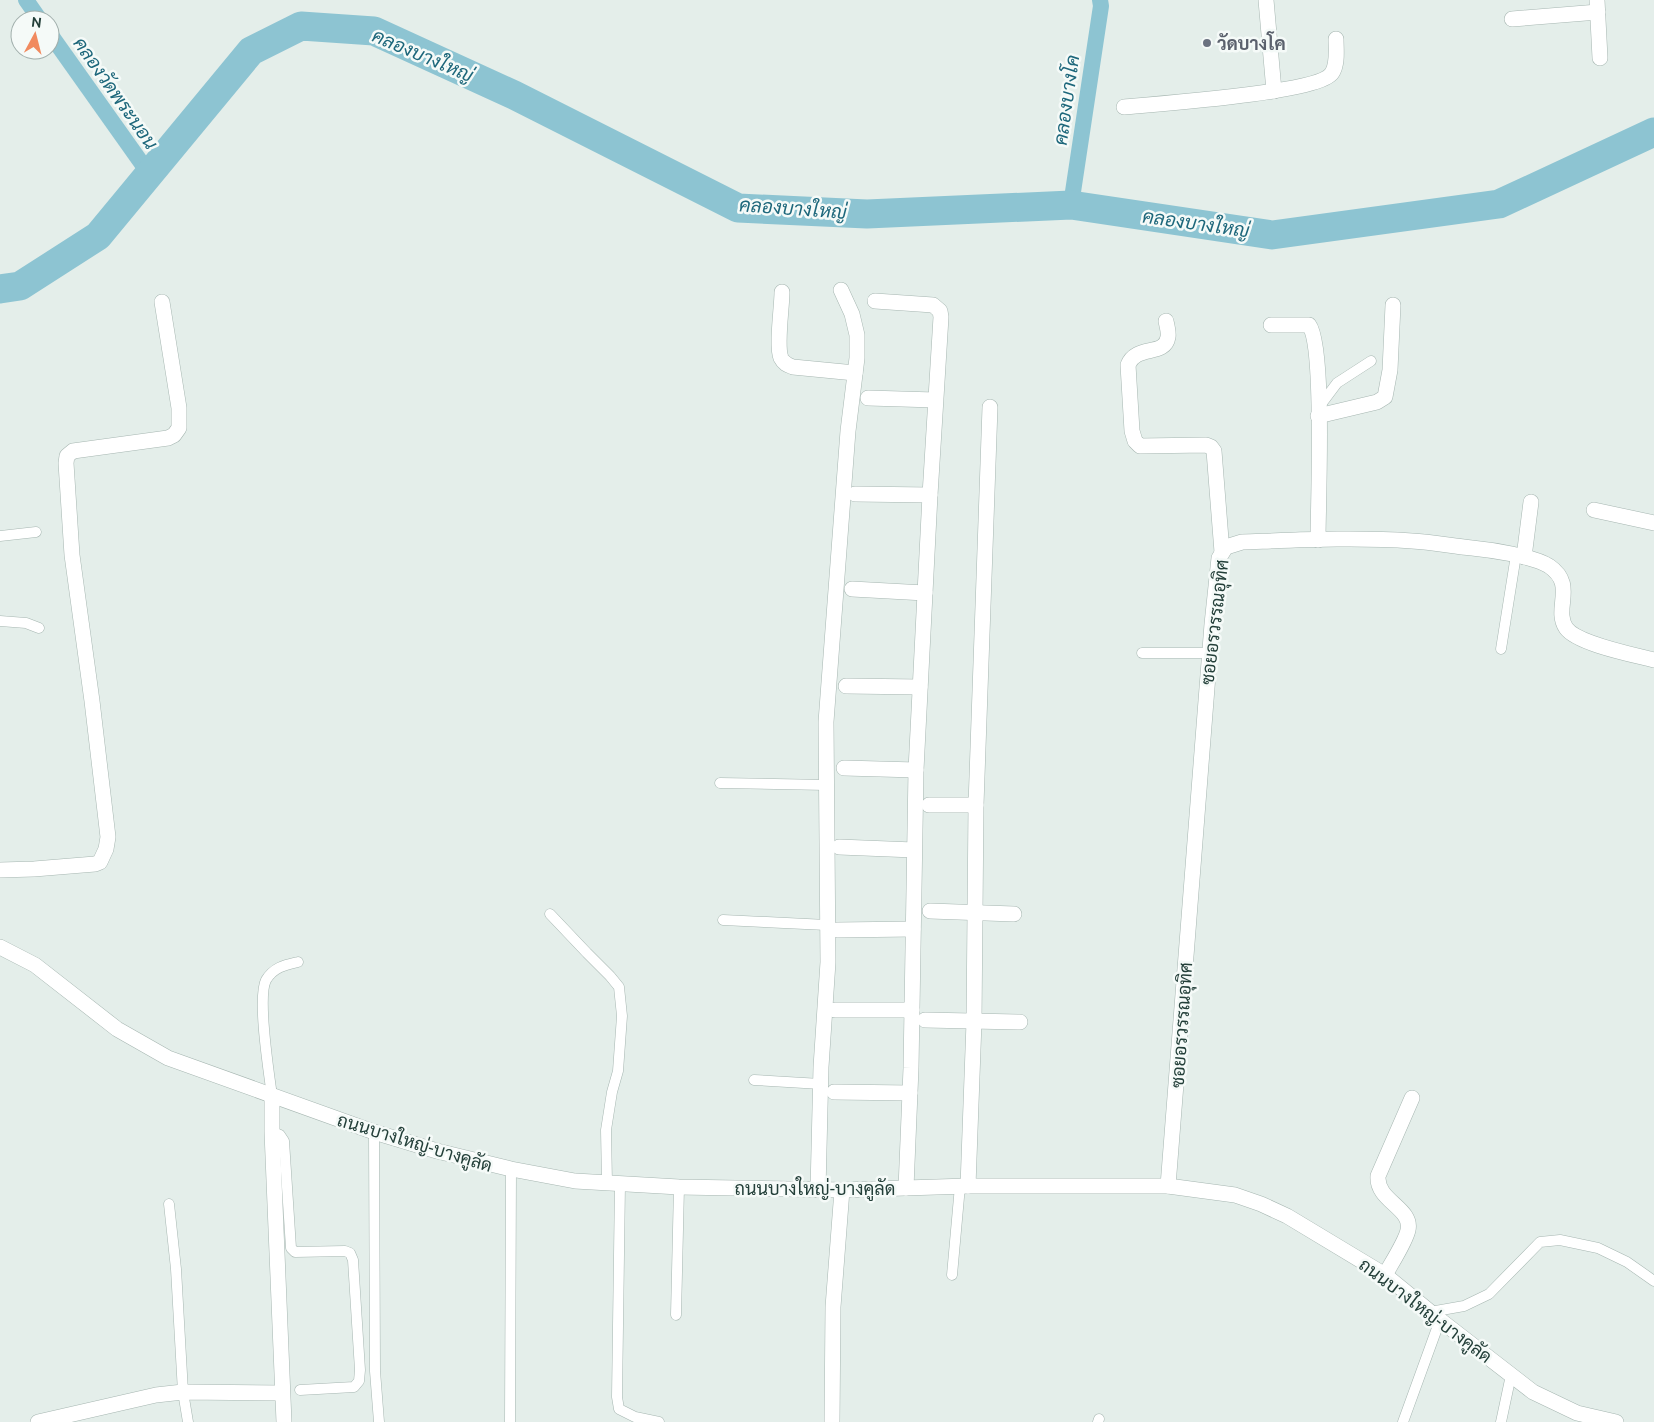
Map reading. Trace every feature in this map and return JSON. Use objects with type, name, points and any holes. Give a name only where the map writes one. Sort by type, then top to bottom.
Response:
[{"type":"street","points":[[1266,0],[1274,91]]},
{"type":"street","points":[[1512,19],[1597,6],[1600,58]]},
{"type":"street","points":[[1124,107],[1225,98],[1274,91],[1327,78],[1332,73],[1335,65],[1336,39]]},
{"type":"street","points":[[818,1190],[827,1088],[828,962],[832,927],[826,722],[857,335],[852,314],[841,290]]},
{"type":"street","points":[[782,292],[779,345],[781,358],[785,364],[793,367],[855,373]]},
{"type":"street","points":[[875,301],[932,305],[940,311],[941,317],[916,770],[912,1010],[906,1188]]},
{"type":"street","points":[[0,870],[95,864],[100,862],[106,849],[108,837],[72,555],[66,463],[68,456],[73,450],[168,438],[174,435],[179,428],[179,408],[162,302]]},
{"type":"street","points":[[1318,412],[1377,402],[1385,397],[1390,370],[1393,304]]},
{"type":"street","points":[[1166,322],[1168,337],[1165,345],[1158,349],[1136,354],[1130,359],[1128,365],[1132,431],[1135,441],[1140,446],[1206,445],[1214,451],[1217,468],[1222,552]]},
{"type":"street","points":[[1271,325],[1309,325],[1315,338],[1318,412],[1318,540]]},
{"type":"street","points":[[868,398],[936,400]]},
{"type":"street","points":[[964,1186],[974,1022],[976,805],[990,407]]},
{"type":"street","points":[[855,494],[930,495]]},
{"type":"street","points":[[1520,556],[1532,502]]},
{"type":"street","points":[[1594,510],[1654,523]]},
{"type":"street","name":"ซอยอรวรรณอุทิศ","points":[[1168,1186],[1209,654],[1219,558],[1222,552],[1226,548],[1242,542],[1318,540],[1413,541],[1520,556],[1548,565],[1558,574],[1563,582],[1563,622],[1567,629],[1575,636],[1609,649],[1654,660]]},
{"type":"street","points":[[852,589],[925,592]]},
{"type":"street","points":[[846,686],[920,687]]},
{"type":"street","points":[[844,768],[916,770]]},
{"type":"street","points":[[929,805],[976,805]]},
{"type":"street","points":[[839,847],[914,850]]},
{"type":"street","points":[[930,911],[1014,914]]},
{"type":"street","points":[[832,927],[913,929]]},
{"type":"street","name":"ถนนบางใหญ่-บางคูลัด","points":[[0,946],[35,965],[117,1029],[168,1058],[374,1132],[511,1170],[574,1180],[679,1188],[842,1190],[964,1186],[1168,1186],[1235,1195],[1287,1216],[1385,1275],[1533,1392],[1577,1413],[1616,1422]]},
{"type":"street","points":[[835,1010],[912,1010]]},
{"type":"street","points":[[925,1020],[1020,1022]]},
{"type":"street","points":[[827,1088],[910,1093]]},
{"type":"street","points":[[272,1096],[284,1422]]},
{"type":"street","points":[[1385,1275],[1408,1231],[1408,1222],[1403,1213],[1377,1185],[1378,1176],[1412,1098]]},
{"type":"street","points":[[832,1422],[833,1307],[842,1190]]},
{"type":"street","points":[[38,1422],[81,1417],[156,1395],[183,1392],[282,1393]]},
{"type":"lane","points":[[1318,412],[1337,383],[1371,361]]},
{"type":"lane","points":[[0,536],[36,532]]},
{"type":"lane","points":[[1501,649],[1520,556]]},
{"type":"lane","points":[[0,621],[26,623],[39,628]]},
{"type":"lane","points":[[1142,653],[1209,654]]},
{"type":"lane","points":[[720,783],[828,785]]},
{"type":"lane","points":[[550,914],[619,987],[622,1016],[618,1071],[612,1092],[606,1130],[614,1184],[617,1397],[619,1409],[635,1417],[659,1422]]},
{"type":"lane","points":[[723,920],[832,927]]},
{"type":"lane","points":[[272,1096],[262,1000],[266,981],[279,966],[298,962]]},
{"type":"lane","points":[[754,1080],[827,1088]]},
{"type":"lane","points":[[272,1132],[280,1135],[284,1141],[291,1248],[296,1252],[345,1251],[350,1253],[353,1260],[360,1370],[359,1381],[354,1386],[300,1390]]},
{"type":"lane","points":[[374,1132],[375,1371],[379,1422]]},
{"type":"lane","points":[[510,1422],[511,1170]]},
{"type":"lane","points":[[952,1275],[964,1186]]},
{"type":"lane","points":[[676,1315],[679,1188]]},
{"type":"lane","points":[[170,1204],[176,1269],[183,1392],[188,1422]]},
{"type":"lane","points":[[1403,1422],[1435,1316],[1464,1306],[1489,1294],[1540,1242],[1560,1240],[1598,1248],[1627,1262],[1654,1281]]},
{"type":"lane","points":[[1501,1422],[1511,1375]]},
{"type":"waterway","name":"คลองวัดพระนอน","points":[[26,0],[33,10]]},
{"type":"waterway","name":"คลองบางโค","points":[[1071,205],[1101,6],[1100,0]]},
{"type":"waterway","name":"คลองบางใหญ่","points":[[0,289],[20,286],[98,236],[251,51],[301,26],[374,31],[514,95],[738,208],[867,214],[1071,205],[1272,235],[1499,204],[1654,132]]},
{"type":"waterway","name":"คลองวัดพระนอน","points":[[60,48],[150,175]]},
{"type":"place","name":"วัดบางโค","points":[[1207,43]]}]
